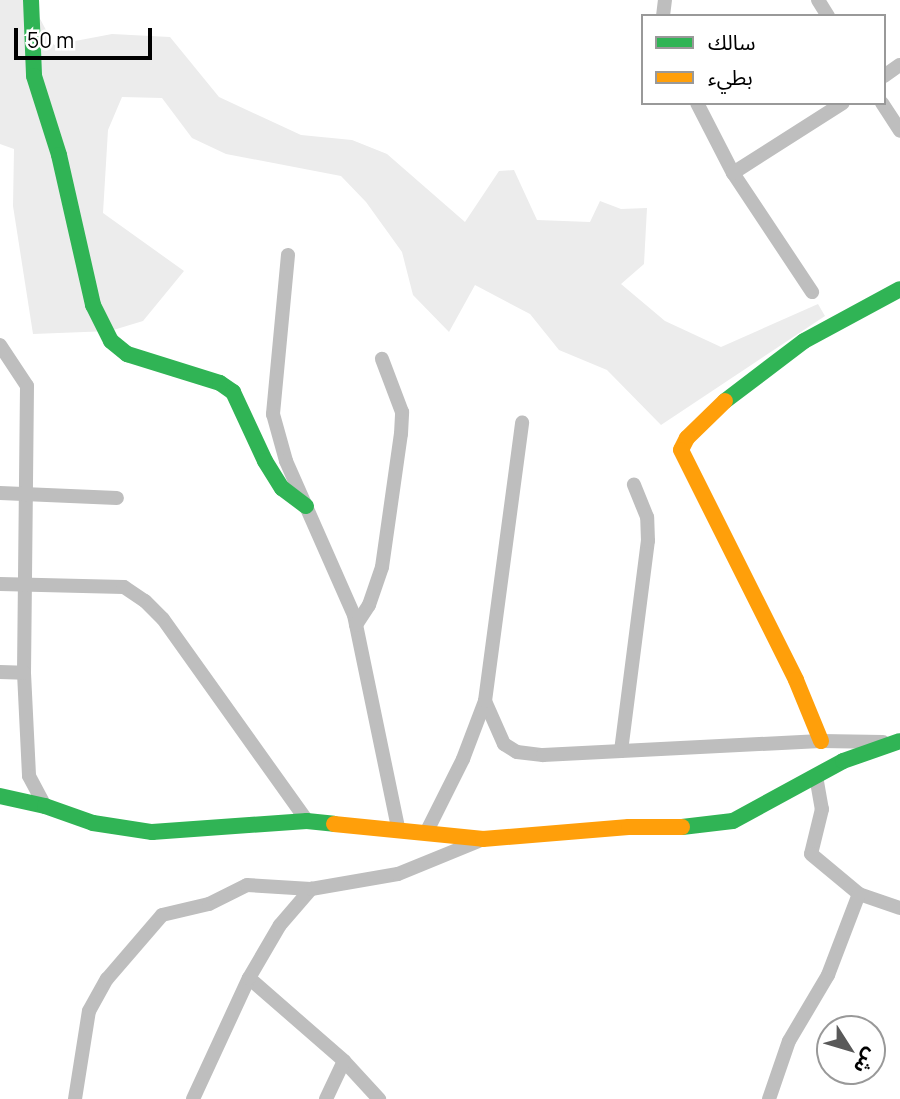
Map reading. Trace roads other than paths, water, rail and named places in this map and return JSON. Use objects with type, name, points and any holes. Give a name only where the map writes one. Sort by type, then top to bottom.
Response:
[{"type":"street","points":[[31,0],[34,76],[59,155],[93,305],[111,341],[127,354],[220,383],[233,392],[276,479],[282,488],[306,506]]},
{"type":"street","points":[[698,105],[733,173],[812,292]]},
{"type":"street","points":[[733,173],[840,105]]},
{"type":"street","points":[[883,105],[900,131]]},
{"type":"street","points":[[288,255],[274,414],[286,461],[323,539],[356,625],[398,828]]},
{"type":"street","points":[[821,741],[796,680],[681,450],[687,438],[727,399],[785,355],[850,313],[900,289]]},
{"type":"street","points":[[0,345],[27,386],[24,673],[29,776],[45,806]]},
{"type":"street","points":[[356,625],[369,605],[382,567],[401,435],[402,412],[382,359]]},
{"type":"street","points":[[426,833],[463,759],[485,701],[522,422]]},
{"type":"street","points":[[621,751],[648,541],[647,517],[634,485]]},
{"type":"street","points":[[0,493],[117,498]]},
{"type":"street","points":[[0,584],[124,587],[145,601],[163,620],[307,821]]},
{"type":"street","points":[[0,672],[24,673]]},
{"type":"street","points":[[485,701],[504,744],[517,751],[543,755],[821,741],[899,741]]},
{"type":"street","points":[[0,796],[45,806],[93,823],[152,832],[307,821],[398,828],[483,839],[733,821],[843,761],[899,741]]},
{"type":"street","points":[[816,776],[822,809],[811,854],[859,894],[900,908]]},
{"type":"street","points":[[75,1099],[89,1011],[107,979],[162,915],[209,904],[247,885],[311,889],[398,874],[483,839]]},
{"type":"street","points":[[193,1099],[249,978],[280,925],[311,889]]},
{"type":"street","points":[[769,1099],[789,1041],[828,975],[859,894]]},
{"type":"street","points":[[249,978],[344,1061],[379,1099]]},
{"type":"street","points":[[326,1099],[344,1061]]}]
